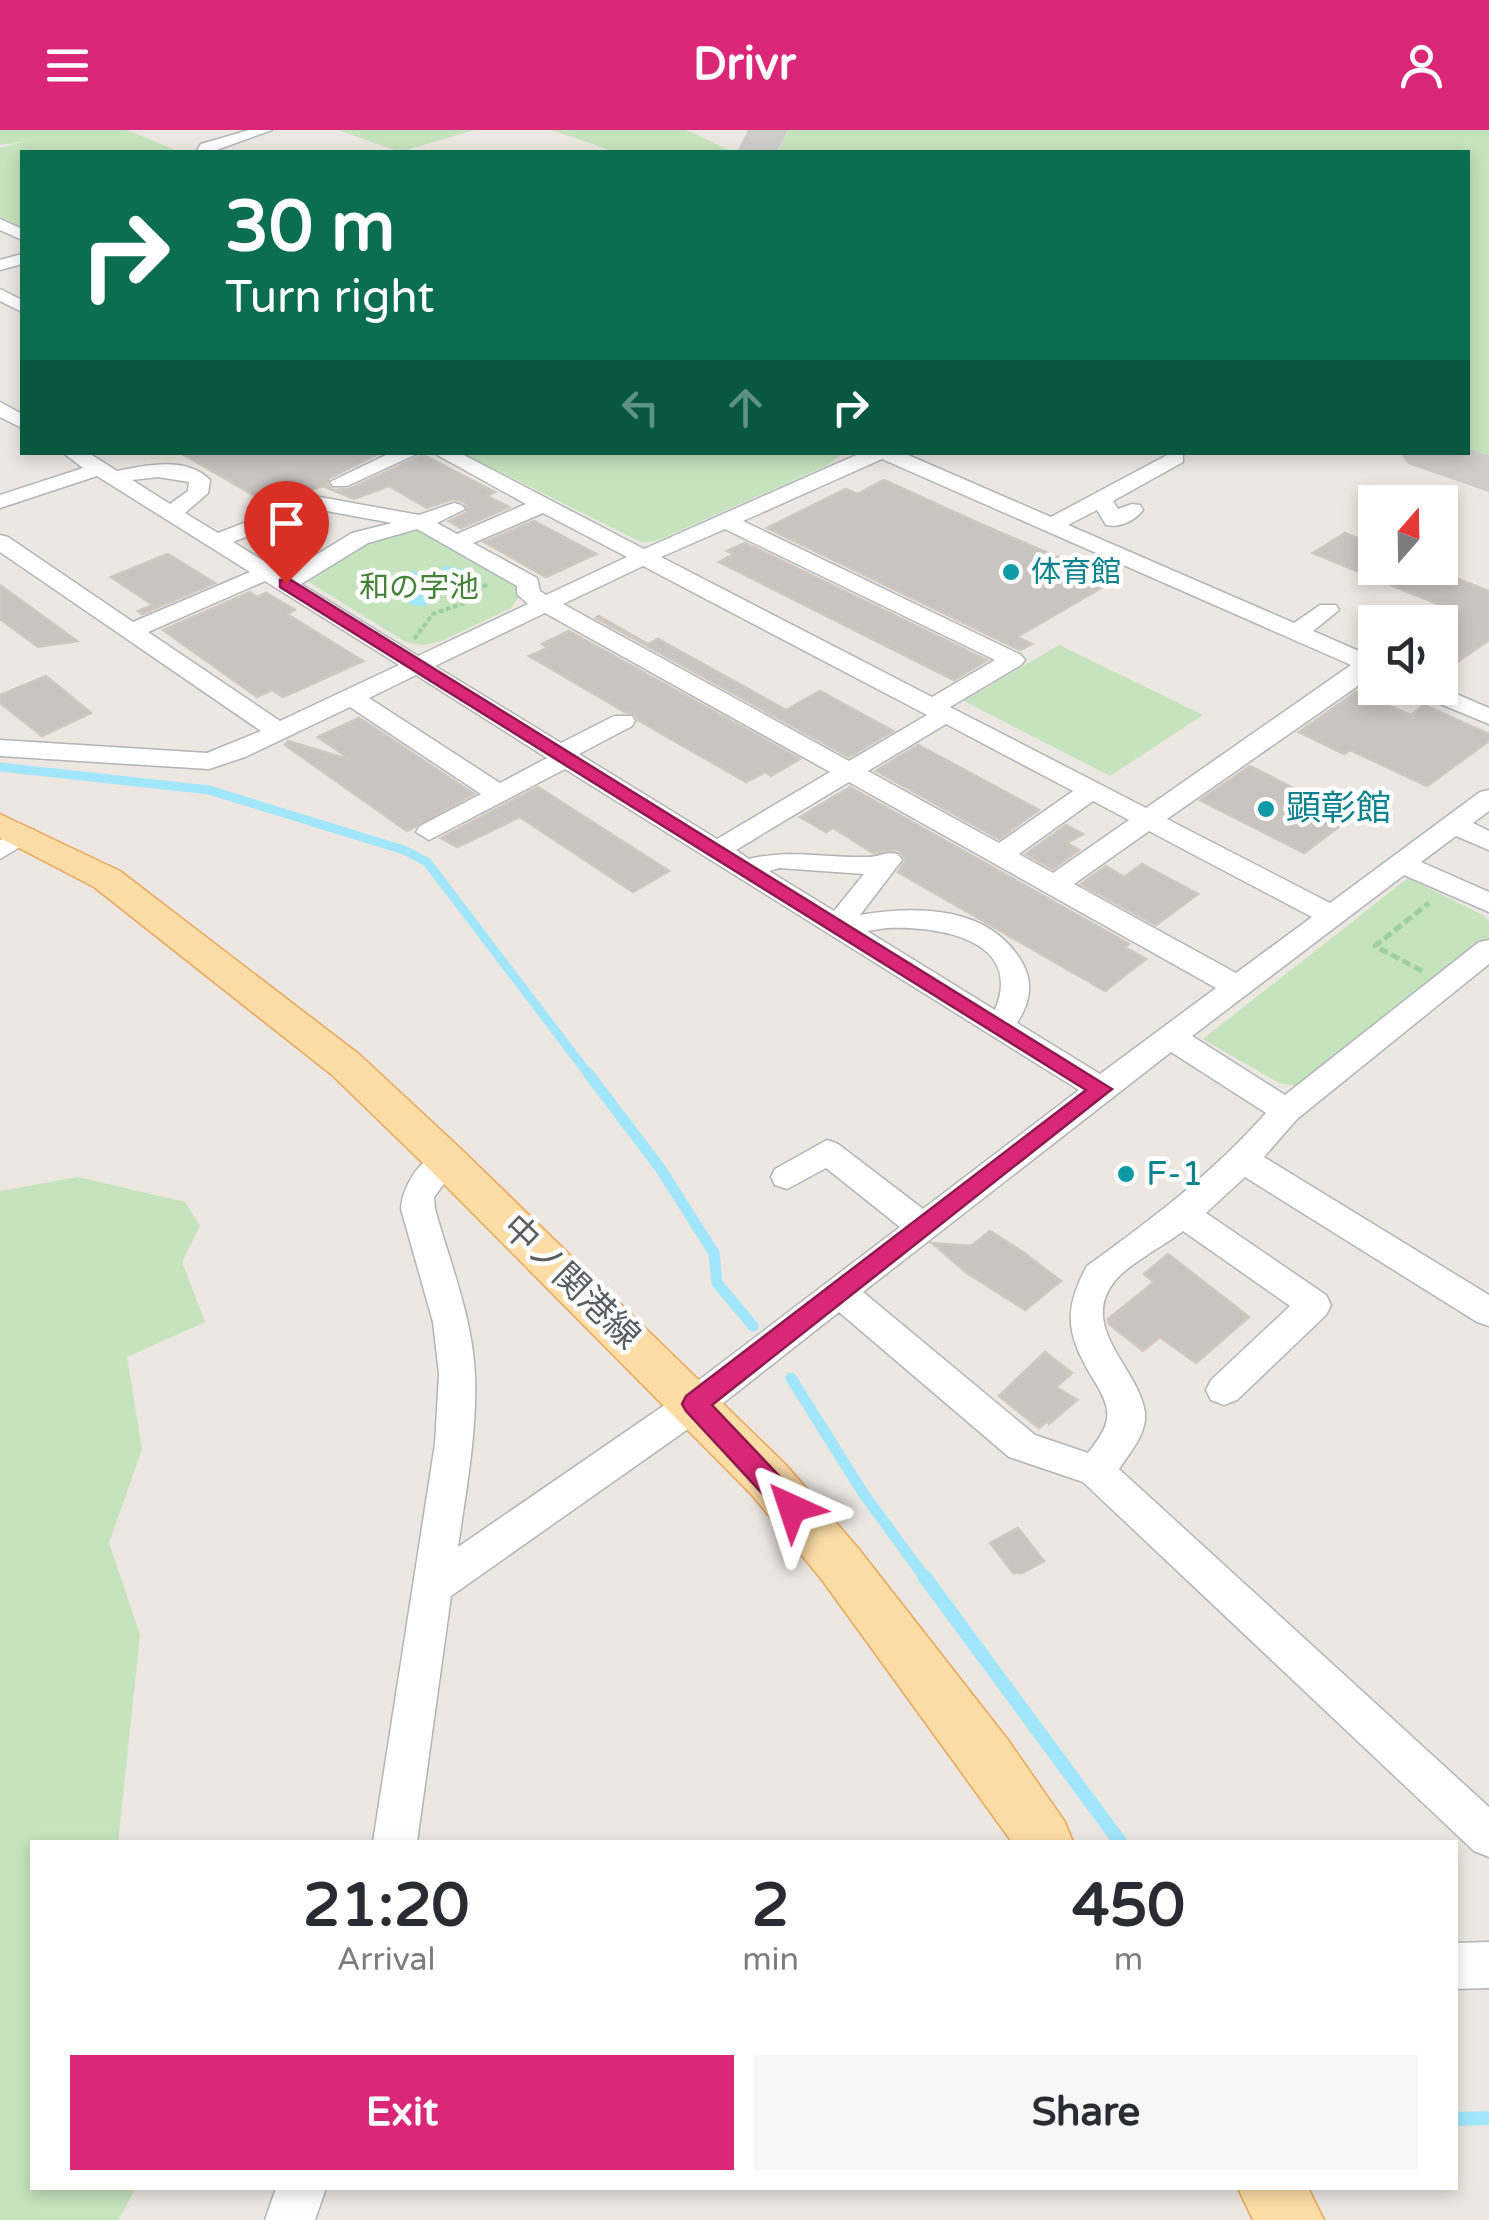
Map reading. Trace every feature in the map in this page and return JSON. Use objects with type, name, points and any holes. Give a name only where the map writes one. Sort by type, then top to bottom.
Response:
[{"type":"main road","name":"中ノ関港線","points":[[8,837],[107,879],[346,1065],[446,1160],[769,1480],[840,1564],[988,1759],[1044,1840]]},
{"type":"main road","points":[[1271,2190],[1291,2220]]},
{"type":"street","points":[[207,150],[265,130]]},
{"type":"street","points":[[77,455],[277,578],[415,654],[564,755],[1102,1089]]},
{"type":"street","points":[[340,482],[404,455]]},
{"type":"street","points":[[448,455],[1333,916]]},
{"type":"street","points":[[0,748],[178,762],[209,760],[363,693],[415,654],[546,604],[875,455]]},
{"type":"street","points":[[889,455],[1358,659]]},
{"type":"street","points":[[1051,526],[1176,458]]},
{"type":"street","points":[[0,502],[106,474],[192,474],[200,480],[198,493],[171,513]]},
{"type":"street","points":[[919,492],[944,479]]},
{"type":"street","points":[[793,491],[827,507]]},
{"type":"street","points":[[1101,498],[1114,520],[1132,510]]},
{"type":"street","points":[[217,541],[314,502],[420,522],[529,583],[528,594],[1238,987]]},
{"type":"street","points":[[456,542],[543,505]]},
{"type":"street","points":[[131,632],[277,578],[360,538],[454,508]]},
{"type":"street","points":[[716,850],[844,772],[1014,660],[726,521]]},
{"type":"street","points":[[0,542],[278,732]]},
{"type":"street","points":[[1296,632],[1328,610]]},
{"type":"street","points":[[1053,886],[1358,675]]},
{"type":"street","points":[[363,693],[403,709]]},
{"type":"street","points":[[363,693],[499,794]]},
{"type":"street","points":[[1458,703],[1489,716]]},
{"type":"street","points":[[430,832],[623,721]]},
{"type":"street","points":[[998,856],[1092,790]]},
{"type":"street","points":[[435,1585],[695,1404],[1102,1089],[1489,798]]},
{"type":"street","points":[[1454,824],[1489,842]]},
{"type":"street","points":[[745,868],[792,860],[883,863],[839,926]]},
{"type":"street","points":[[1402,864],[1489,903]]},
{"type":"street","points":[[839,926],[893,919],[934,920],[967,927],[996,945],[1007,958],[1016,985],[1015,1007],[1000,1026]]},
{"type":"street","points":[[1096,1471],[1121,1436],[1127,1414],[1118,1388],[1092,1348],[1086,1309],[1099,1276],[1183,1214],[1243,1160],[1286,1111],[1489,948]]},
{"type":"street","points":[[1171,1037],[1286,1111]]},
{"type":"street","points":[[804,1173],[827,1152],[924,1227]]},
{"type":"street","points":[[396,1840],[454,1444],[457,1374],[450,1322],[418,1209],[418,1194],[446,1160]]},
{"type":"street","points":[[1243,1160],[1489,1312]]},
{"type":"street","points":[[1183,1214],[1314,1304],[1224,1390]]},
{"type":"street","points":[[839,1292],[1022,1446],[1096,1471],[1489,1836]]},
{"type":"street","points":[[1458,1966],[1489,1966]]},
{"type":"street","points":[[290,2220],[300,2190]]},
{"type":"path","points":[[415,654],[433,614],[470,600],[477,590],[511,573]]},
{"type":"path","points":[[1433,977],[1375,946],[1436,897]]},
{"type":"green space","points":[[0,130],[127,130],[175,150],[20,150],[20,227],[0,217],[0,148],[27,141],[0,145]]},
{"type":"green space","points":[[338,130],[474,130],[407,150],[394,150]]},
{"type":"green space","points":[[552,130],[686,130],[729,150],[609,150]]},
{"type":"green space","points":[[788,130],[1489,130],[1489,464],[1464,455],[1470,455],[1470,150],[779,150]]},
{"type":"green space","points":[[466,455],[840,455],[828,465],[656,541],[641,542]]},
{"type":"green space","name":"和の字池","points":[[418,525],[522,584],[523,591],[511,608],[439,642],[422,645],[406,642],[304,579],[363,540]]},
{"type":"green space","points":[[1059,645],[1203,715],[1110,776],[964,701]]},
{"type":"green space","points":[[1408,878],[1483,915],[1489,922],[1489,942],[1298,1086],[1279,1083],[1203,1039]]},
{"type":"green space","points":[[78,1177],[185,1202],[200,1226],[182,1262],[205,1322],[127,1357],[142,1449],[109,1543],[140,1635],[118,1840],[30,1840],[30,2190],[135,2190],[118,2220],[0,2220],[0,1191]]},
{"type":"water","points":[[446,566],[462,569],[463,580],[439,586],[441,594],[429,604],[419,606],[404,601],[414,589],[396,583],[403,574],[416,571],[429,578]]},
{"type":"building","points":[[184,455],[376,455],[328,479],[333,490],[349,489],[423,455],[495,492],[487,496],[509,507],[461,528],[449,521],[467,512],[464,502],[453,499],[427,508],[389,486],[354,499],[323,486],[267,503]]},
{"type":"building","points":[[884,480],[1113,581],[1017,637],[1032,644],[1020,650],[767,528],[846,489],[857,494]]},
{"type":"building","points":[[534,521],[596,554],[546,577],[484,542]]},
{"type":"building","points":[[1345,533],[1358,538],[1358,571],[1313,553]]},
{"type":"building","points":[[745,543],[987,660],[954,680],[719,562],[734,554],[727,551]]},
{"type":"building","points":[[168,554],[215,583],[142,614],[138,611],[153,605],[111,577]]},
{"type":"building","points":[[1458,579],[1489,591],[1489,640],[1458,662],[1458,605],[1440,605],[1391,585],[1458,585]]},
{"type":"building","points":[[0,585],[77,641],[38,647],[0,619]]},
{"type":"building","points":[[250,592],[257,597],[266,593],[295,610],[287,614],[363,661],[283,697],[272,690],[257,697],[163,630]]},
{"type":"building","points":[[599,616],[648,644],[658,639],[786,710],[820,691],[893,731],[849,757],[596,618]]},
{"type":"building","points":[[569,631],[800,759],[771,776],[765,772],[746,782],[638,720],[635,714],[625,712],[529,656],[548,648],[542,644]]},
{"type":"building","points":[[46,676],[91,713],[42,736],[0,703],[0,695]]},
{"type":"building","points":[[1356,692],[1358,705],[1387,705],[1411,715],[1424,705],[1489,734],[1489,741],[1427,786],[1350,750],[1344,754],[1299,732]]},
{"type":"building","points":[[359,718],[474,794],[407,831],[285,745],[288,741],[351,760],[318,737]]},
{"type":"building","points":[[918,745],[1039,810],[999,839],[876,771]]},
{"type":"building","name":"顕彰館","points":[[1250,766],[1293,788],[1285,794],[1344,823],[1304,853],[1200,800]]},
{"type":"building","points":[[538,787],[669,871],[633,892],[520,817],[457,847],[441,838]]},
{"type":"building","points":[[850,787],[1129,944],[1125,947],[1146,959],[1105,991],[898,872],[906,860],[899,850],[873,853],[833,828],[826,832],[800,817]]},
{"type":"building","points":[[1066,825],[1083,834],[1067,843],[1079,850],[1053,869],[1026,854]]},
{"type":"building","points":[[1142,864],[1198,894],[1156,925],[1081,884],[1106,866],[1124,877]]},
{"type":"building","points":[[990,1231],[1061,1281],[1025,1310],[967,1273],[932,1243],[971,1246]]},
{"type":"building","points":[[1168,1254],[1249,1317],[1196,1363],[1160,1337],[1143,1351],[1109,1324],[1108,1319],[1154,1282],[1144,1274]]},
{"type":"building","points":[[1045,1352],[1072,1373],[1056,1387],[1077,1400],[1039,1428],[999,1396]]},
{"type":"building","points":[[1018,1528],[1044,1561],[1022,1573],[1013,1573],[990,1543]]},
{"type":"waterway","points":[[0,767],[209,790],[404,850],[427,862],[589,1075]]},
{"type":"waterway","points":[[588,1073],[660,1168],[714,1253],[717,1283],[753,1326]]},
{"type":"waterway","points":[[791,1378],[863,1493],[926,1579]]},
{"type":"waterway","points":[[924,1576],[1119,1840]]},
{"type":"waterway","points":[[1458,2119],[1489,2118]]},
{"type":"taxiway","points":[[758,150],[768,130]]},
{"type":"taxiway","points":[[1435,455],[1489,475]]},
{"type":"place","name":"体育館","points":[[1011,572]]},
{"type":"place","name":"顕彰館","points":[[1266,809]]},
{"type":"place","name":"F-1","points":[[1126,1174]]},
{"type":"route","points":[[286,583],[1102,1089],[695,1404],[792,1508]]}]
